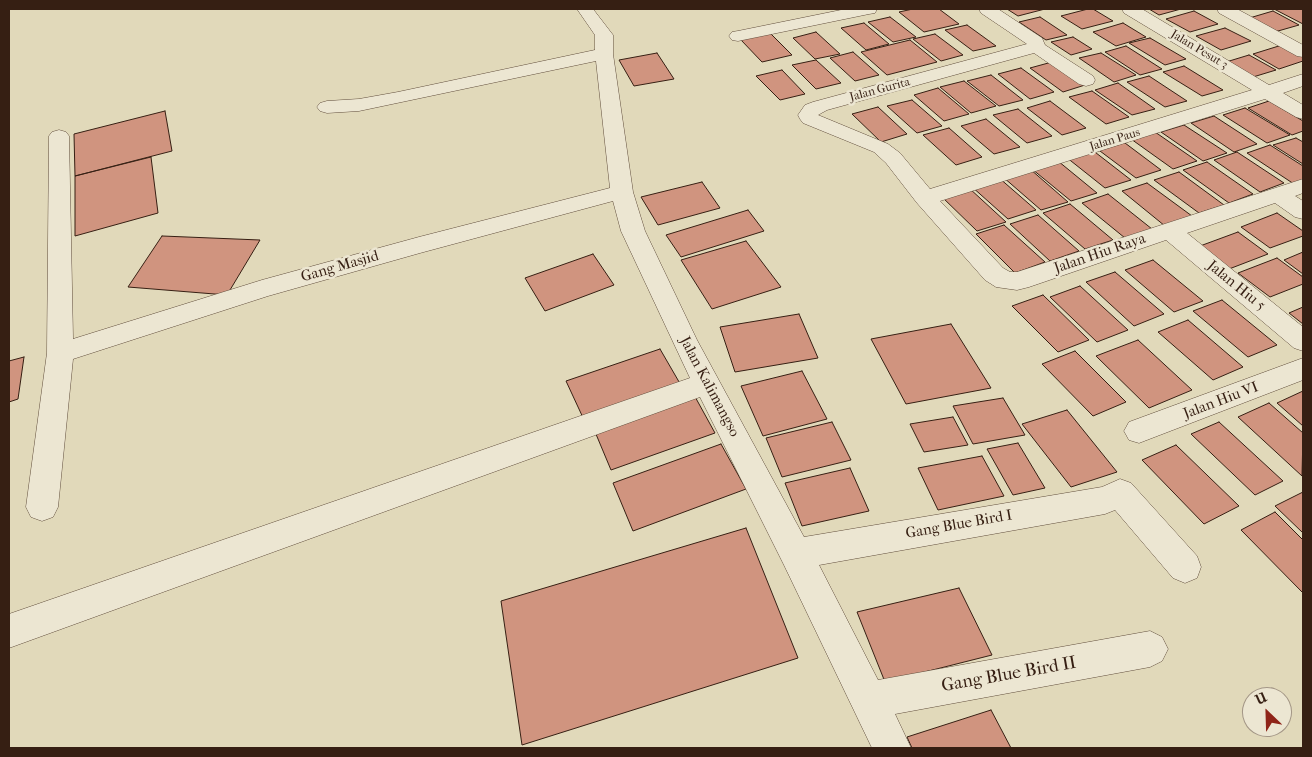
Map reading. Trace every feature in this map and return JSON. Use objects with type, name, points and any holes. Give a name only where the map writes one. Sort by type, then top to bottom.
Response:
[{"type":"street","name":"Jalan Kalimangso","points":[[585,9],[604,35],[604,54],[622,192],[633,231],[684,340],[796,554],[892,748]]},
{"type":"street","points":[[738,36],[869,9]]},
{"type":"street","points":[[987,9],[1031,38],[1036,42],[1037,47],[1086,80]]},
{"type":"street","name":"Jalan Pesut 3","points":[[1130,9],[1268,90],[1303,113]]},
{"type":"street","points":[[1229,9],[1303,52]]},
{"type":"street","name":"Jalan Gurita","points":[[925,198],[893,158],[882,148],[810,118],[808,115],[809,111],[820,106],[1037,47]]},
{"type":"street","points":[[327,107],[359,105],[390,100],[604,54]]},
{"type":"street","name":"Jalan Paus","points":[[925,198],[1303,80]]},
{"type":"street","points":[[42,507],[60,353],[59,136]]},
{"type":"street","name":"Jalan Hiu Raya","points":[[925,198],[994,274],[1005,281],[1017,281],[1303,186]]},
{"type":"street","name":"Gang Masjid","points":[[60,353],[262,289],[420,244],[622,192]]},
{"type":"street","points":[[1277,194],[1303,212]]},
{"type":"street","name":"Jalan Hiu 5","points":[[1168,230],[1303,340]]},
{"type":"street","name":"Jalan Hiu VI","points":[[1139,432],[1303,369]]},
{"type":"street","points":[[9,631],[707,383]]},
{"type":"street","name":"Gang Blue Bird I","points":[[796,554],[1104,500],[1120,493],[1185,567]]},
{"type":"street","name":"Gang Blue Bird II","points":[[868,700],[1150,649]]},
{"type":"building","points":[[913,9],[939,9],[959,24],[924,32],[899,12]]},
{"type":"building","points":[[1007,9],[1045,9],[1018,16]]},
{"type":"building","points":[[1093,9],[1113,21],[1082,29],[1061,16]]},
{"type":"building","points":[[1149,9],[1181,9],[1159,15]]},
{"type":"building","points":[[1274,9],[1303,9],[1303,24]]},
{"type":"building","points":[[1194,11],[1218,24],[1190,32],[1166,19]]},
{"type":"building","points":[[1273,11],[1299,25],[1271,33],[1246,19]]},
{"type":"building","points":[[890,17],[916,37],[893,42],[868,22]]},
{"type":"building","points":[[1040,17],[1067,35],[1046,40],[1019,22]]},
{"type":"building","points":[[864,23],[889,44],[866,50],[841,28]]},
{"type":"building","points":[[1123,23],[1146,37],[1116,46],[1093,32]]},
{"type":"building","points":[[967,25],[996,46],[973,51],[945,30]]},
{"type":"building","points":[[1225,28],[1251,41],[1221,50],[1196,36]]},
{"type":"building","points":[[816,32],[840,54],[815,59],[793,38]]},
{"type":"building","points":[[770,33],[792,55],[762,62],[741,40]]},
{"type":"building","points":[[935,34],[963,55],[941,61],[913,39]]},
{"type":"building","points":[[1073,37],[1092,49],[1071,55],[1051,42]]},
{"type":"building","points":[[1150,38],[1186,59],[1165,65],[1129,43]]},
{"type":"building","points":[[910,40],[937,62],[887,75],[861,52]]},
{"type":"building","points":[[1282,45],[1303,56],[1303,61],[1279,69],[1253,54]]},
{"type":"building","points":[[1126,46],[1162,69],[1140,75],[1105,52]]},
{"type":"building","points":[[853,52],[879,75],[855,81],[830,58]]},
{"type":"building","points":[[657,53],[674,79],[634,86],[619,60]]},
{"type":"building","points":[[1101,53],[1136,75],[1114,82],[1079,58]]},
{"type":"building","points":[[1249,55],[1276,70],[1253,77],[1226,62]]},
{"type":"building","points":[[816,60],[841,83],[816,89],[792,65]]},
{"type":"building","points":[[1052,62],[1085,85],[1063,92],[1030,68]]},
{"type":"building","points":[[1184,66],[1223,90],[1202,96],[1163,72]]},
{"type":"building","points":[[1021,68],[1054,92],[1030,99],[998,74]]},
{"type":"building","points":[[782,70],[805,94],[780,100],[756,76]]},
{"type":"building","points":[[991,75],[1023,100],[999,106],[967,81]]},
{"type":"building","points":[[1149,76],[1187,101],[1165,107],[1127,82]]},
{"type":"building","points":[[964,81],[996,106],[971,113],[940,87]]},
{"type":"building","points":[[1118,83],[1155,109],[1132,115],[1095,90]]},
{"type":"building","points":[[938,88],[969,114],[944,121],[914,95]]},
{"type":"building","points":[[1092,91],[1129,117],[1106,124],[1069,97]]},
{"type":"building","points":[[912,100],[942,126],[917,133],[887,106]]},
{"type":"building","points":[[1050,101],[1086,128],[1062,135],[1027,108]]},
{"type":"building","points":[[1269,101],[1303,121],[1303,131],[1292,135],[1248,108]]},
{"type":"building","points":[[878,107],[907,134],[881,142],[852,114]]},
{"type":"building","points":[[1245,108],[1290,135],[1267,143],[1223,115]]},
{"type":"building","points":[[1018,109],[1052,136],[1027,143],[993,115]]},
{"type":"building","points":[[165,111],[172,151],[75,176],[74,134]]},
{"type":"building","points":[[1214,116],[1257,144],[1234,152],[1191,123]]},
{"type":"building","points":[[986,119],[1020,147],[994,154],[961,126]]},
{"type":"building","points":[[1184,125],[1227,153],[1203,161],[1161,132]]},
{"type":"building","points":[[949,128],[982,157],[956,165],[923,135]]},
{"type":"building","points":[[1155,132],[1197,161],[1173,169],[1131,139]]},
{"type":"building","points":[[1296,138],[1303,142],[1303,164],[1273,145]]},
{"type":"building","points":[[1121,140],[1161,170],[1136,178],[1096,148]]},
{"type":"building","points":[[1270,145],[1303,166],[1303,180],[1294,184],[1247,153]]},
{"type":"building","points":[[1091,149],[1131,180],[1105,188],[1066,157]]},
{"type":"building","points":[[1237,152],[1284,183],[1260,192],[1214,160]]},
{"type":"building","points":[[151,157],[158,213],[75,236],[75,176]]},
{"type":"building","points":[[1058,161],[1097,193],[1071,201],[1032,169]]},
{"type":"building","points":[[1207,162],[1253,194],[1229,203],[1183,170]]},
{"type":"building","points":[[1030,169],[1068,202],[1041,210],[1003,177]]},
{"type":"building","points":[[1179,172],[1224,205],[1199,213],[1154,180]]},
{"type":"building","points":[[998,177],[1036,210],[1008,219],[971,186]]},
{"type":"building","points":[[702,182],[720,208],[658,225],[641,197]]},
{"type":"building","points":[[1147,183],[1192,216],[1165,226],[1122,191]]},
{"type":"building","points":[[969,188],[1006,222],[977,231],[941,196]]},
{"type":"building","points":[[1108,194],[1152,229],[1125,238],[1082,203]]},
{"type":"building","points":[[1070,204],[1113,240],[1085,249],[1043,213]]},
{"type":"building","points":[[748,210],[764,231],[681,257],[666,235]]},
{"type":"building","points":[[1277,213],[1303,231],[1303,236],[1270,248],[1241,227]]},
{"type":"building","points":[[1038,215],[1079,251],[1050,261],[1010,224]]},
{"type":"building","points":[[1004,225],[1045,262],[1015,273],[976,234]]},
{"type":"building","points":[[1238,232],[1268,254],[1229,269],[1200,246]]},
{"type":"building","points":[[162,236],[260,240],[227,295],[128,287]]},
{"type":"building","points":[[746,241],[781,287],[712,309],[681,260]]},
{"type":"building","points":[[1303,252],[1303,274],[1284,260]]},
{"type":"building","points":[[593,254],[614,285],[545,311],[525,278]]},
{"type":"building","points":[[1277,258],[1303,277],[1303,284],[1270,297],[1238,273]]},
{"type":"building","points":[[1153,260],[1203,301],[1174,312],[1125,270]]},
{"type":"building","points":[[1115,272],[1164,314],[1134,326],[1086,282]]},
{"type":"building","points":[[1080,286],[1128,330],[1097,342],[1050,297]]},
{"type":"building","points":[[1043,295],[1089,340],[1058,352],[1012,306]]},
{"type":"building","points":[[1222,300],[1277,345],[1248,357],[1193,311]]},
{"type":"building","points":[[1303,307],[1303,324],[1289,313]]},
{"type":"building","points":[[799,314],[818,358],[735,372],[720,327]]},
{"type":"building","points":[[1188,320],[1243,367],[1213,380],[1158,332]]},
{"type":"building","points":[[951,324],[991,388],[906,404],[871,339]]},
{"type":"building","points":[[1138,340],[1192,390],[1149,408],[1096,356]]},
{"type":"building","points":[[660,349],[682,387],[585,422],[566,381]]},
{"type":"building","points":[[1075,351],[1126,402],[1093,416],[1042,364]]},
{"type":"building","points":[[24,357],[18,399],[9,402],[9,361]]},
{"type":"building","points":[[802,371],[827,419],[763,436],[741,386]]},
{"type":"building","points":[[1303,391],[1303,426],[1277,403]]},
{"type":"building","points":[[693,393],[715,433],[611,470],[593,427]]},
{"type":"building","points":[[1003,398],[1025,435],[973,444],[953,406]]},
{"type":"building","points":[[1269,403],[1303,433],[1302,476],[1238,417]]},
{"type":"building","points":[[1067,410],[1117,472],[1071,487],[1022,424]]},
{"type":"building","points":[[953,417],[968,445],[924,452],[910,424]]},
{"type":"building","points":[[832,422],[851,460],[782,477],[766,438]]},
{"type":"building","points":[[1219,422],[1283,481],[1255,495],[1191,434]]},
{"type":"building","points":[[1018,443],[1045,488],[1013,495],[987,449]]},
{"type":"building","points":[[721,444],[746,489],[633,531],[613,483]]},
{"type":"building","points":[[1176,445],[1239,506],[1204,524],[1142,460]]},
{"type":"building","points":[[982,456],[1004,496],[938,510],[918,468]]},
{"type":"building","points":[[850,468],[869,511],[802,526],[785,483]]},
{"type":"building","points":[[1303,492],[1303,533],[1275,506]]},
{"type":"building","points":[[1275,512],[1303,540],[1303,593],[1241,530]]},
{"type":"building","points":[[746,528],[798,658],[522,745],[501,601]]},
{"type":"building","points":[[959,588],[992,655],[885,682],[857,612]]},
{"type":"building","points":[[991,710],[1011,748],[912,748],[907,737]]}]
